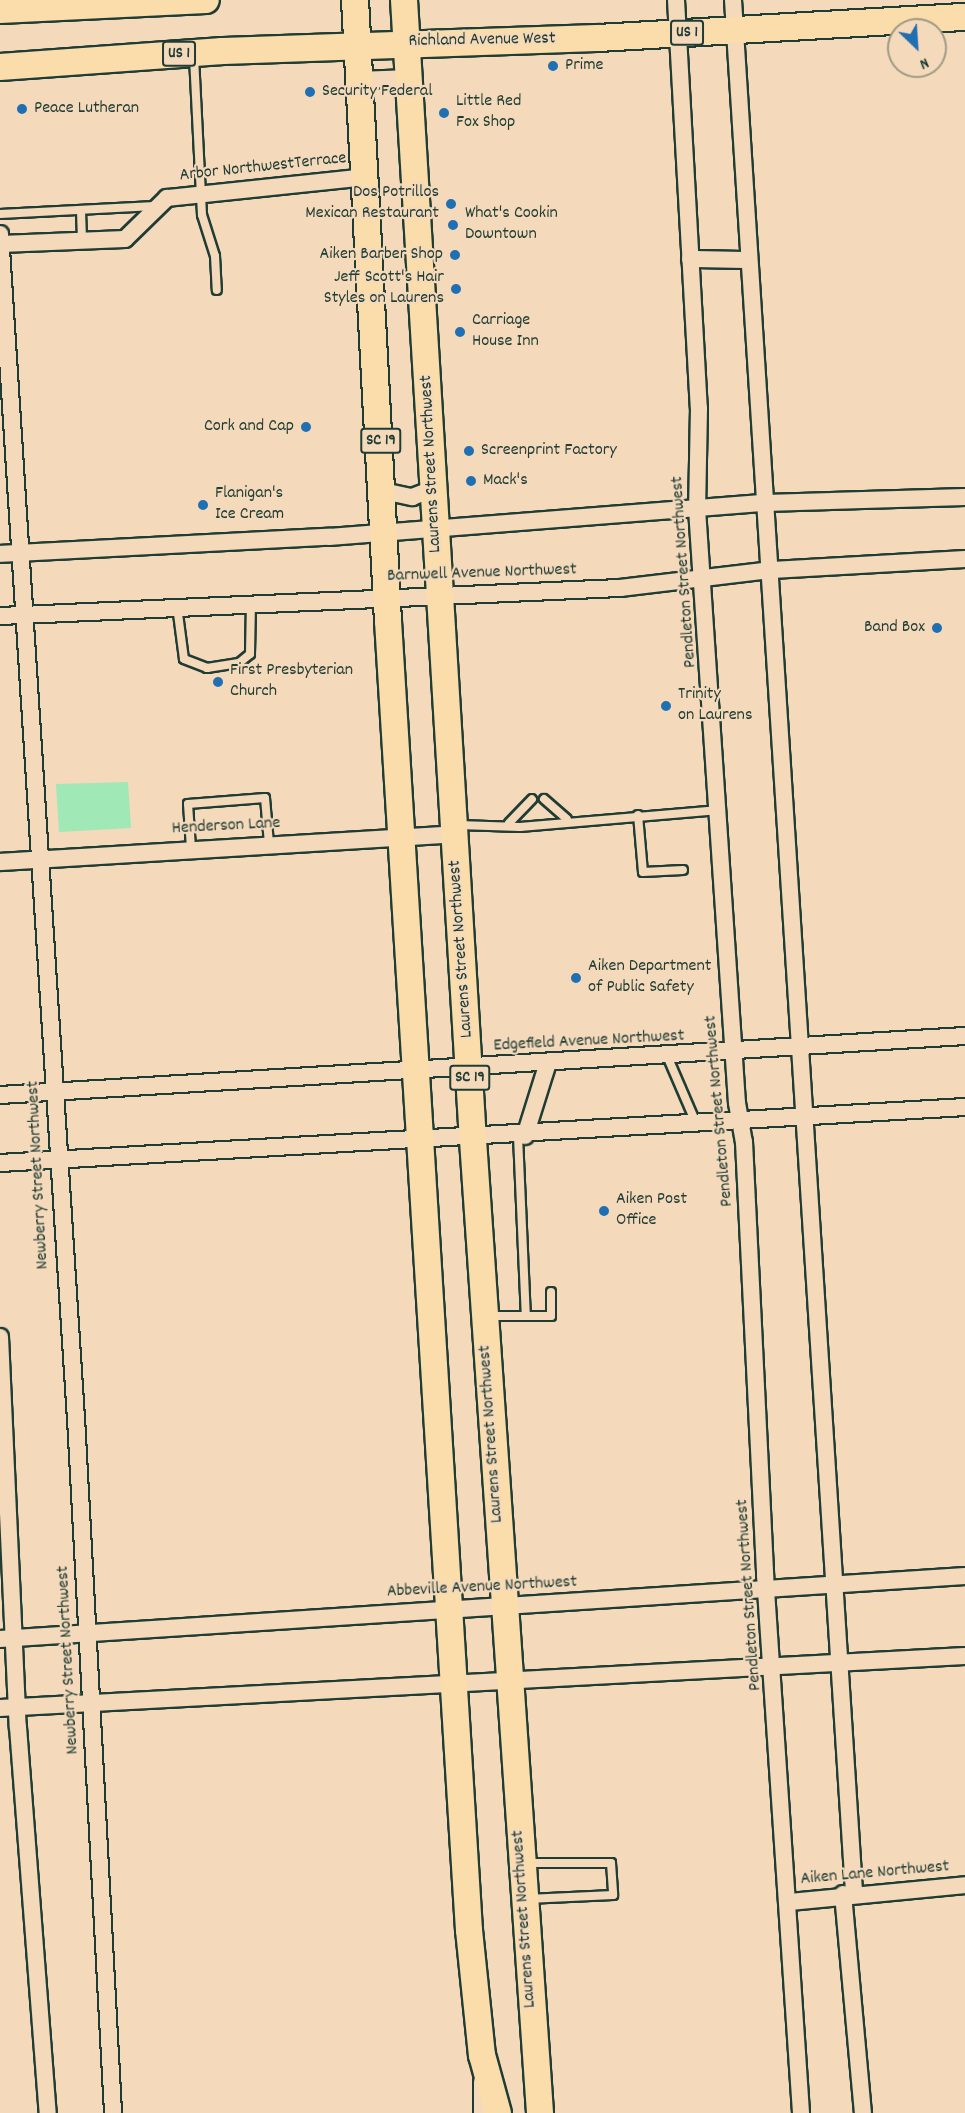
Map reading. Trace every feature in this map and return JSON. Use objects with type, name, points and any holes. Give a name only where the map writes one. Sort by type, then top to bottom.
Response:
[{"type":"main road","points":[[0,10],[206,0]]},
{"type":"main road","points":[[355,0],[357,45]]},
{"type":"main road","name":"Laurens Street Northwest","points":[[404,0],[484,1316],[523,1899],[540,2113]]},
{"type":"main road","name":"Richland Avenue West","points":[[0,68],[194,53],[408,42],[678,34],[965,17]]},
{"type":"main road","name":"SC 19","points":[[357,45],[366,177],[387,597],[417,1072],[419,1142],[482,2055],[498,2113]]},
{"type":"street","name":"Pendleton Street Northwest","points":[[676,0],[699,408],[697,509],[719,810],[733,1052],[741,1123],[767,1591],[790,1902],[801,2113]]},
{"type":"street","points":[[733,0],[733,31],[765,503],[772,570],[863,2113]]},
{"type":"street","points":[[359,80],[409,78]]},
{"type":"street","name":"Arbor NorthwestTerrace","points":[[1,244],[125,238],[142,228],[167,198],[366,177]]},
{"type":"street","name":"Newberry Street Northwest","points":[[0,234],[41,858],[56,1160],[87,1634],[113,2113]]},
{"type":"street","points":[[690,259],[749,260]]},
{"type":"street","points":[[383,491],[412,497],[433,489]]},
{"type":"street","points":[[0,554],[385,532],[765,503],[965,497]]},
{"type":"street","name":"Barnwell Avenue Northwest","points":[[0,616],[251,601],[620,588],[772,570],[965,559]]},
{"type":"street","name":"Henderson Lane","points":[[0,862],[191,848],[403,837],[454,830]]},
{"type":"street","name":"Edgefield Avenue Northwest","points":[[0,1095],[417,1072],[469,1067],[547,1066],[965,1036]]},
{"type":"street","points":[[521,1136],[547,1066]]},
{"type":"street","points":[[0,1163],[473,1140],[965,1107]]},
{"type":"street","points":[[0,1337],[6,1511],[17,1638],[18,1706],[48,2113]]},
{"type":"street","name":"Abbeville Avenue Northwest","points":[[0,1639],[452,1609],[503,1610],[965,1576]]},
{"type":"street","points":[[0,1708],[457,1681],[965,1656]]},
{"type":"street","name":"Aiken Lane Northwest","points":[[790,1902],[849,1894],[965,1885]]},
{"type":"street","points":[[482,2055],[482,2113]]},
{"type":"lane","points":[[194,53],[201,193],[217,290]]},
{"type":"lane","points":[[0,214],[159,206]]},
{"type":"lane","points":[[81,210],[82,241]]},
{"type":"lane","points":[[177,605],[184,659],[207,668],[239,663],[250,654],[251,601]]},
{"type":"lane","points":[[191,848],[188,804],[265,798],[269,844]]},
{"type":"lane","points":[[509,823],[532,799]]},
{"type":"lane","points":[[544,799],[567,819]]},
{"type":"lane","points":[[454,830],[509,823],[520,826],[567,819],[719,810]]},
{"type":"lane","points":[[638,815],[643,872],[683,870]]},
{"type":"lane","points":[[668,1058],[697,1126]]},
{"type":"lane","points":[[521,1136],[526,1316]]},
{"type":"lane","points":[[484,1316],[551,1316],[551,1292]]},
{"type":"lane","points":[[521,1863],[611,1863],[613,1895],[523,1899]]},
{"type":"green space","points":[[128,782],[131,828],[59,832],[56,784]]},
{"type":"place","name":"Prime","points":[[553,66]]},
{"type":"place","name":"Security Federal","points":[[310,92]]},
{"type":"place","name":"Peace Lutheran","points":[[22,109]]},
{"type":"place","name":"Little Red Fox Shop","points":[[444,113]]},
{"type":"place","name":"Dos Potrillos Mexican Restaurant","points":[[451,204]]},
{"type":"place","name":"What's Cookin Downtown","points":[[453,225]]},
{"type":"place","name":"Aiken Barber Shop","points":[[455,255]]},
{"type":"place","name":"Jeff Scott's Hair Styles on Laurens","points":[[456,289]]},
{"type":"place","name":"Carriage House Inn","points":[[460,332]]},
{"type":"place","name":"Cork and Cap","points":[[306,427]]},
{"type":"place","name":"Screenprint Factory","points":[[469,451]]},
{"type":"place","name":"Mack's","points":[[471,481]]},
{"type":"place","name":"Flanigan's Ice Cream","points":[[203,505]]},
{"type":"place","name":"Band Box","points":[[937,628]]},
{"type":"place","name":"First Presbyterian Church","points":[[218,682]]},
{"type":"place","name":"Trinity on Laurens","points":[[666,706]]},
{"type":"place","name":"Aiken Department of Public Safety","points":[[576,978]]},
{"type":"place","name":"Aiken Post Office","points":[[604,1211]]}]
